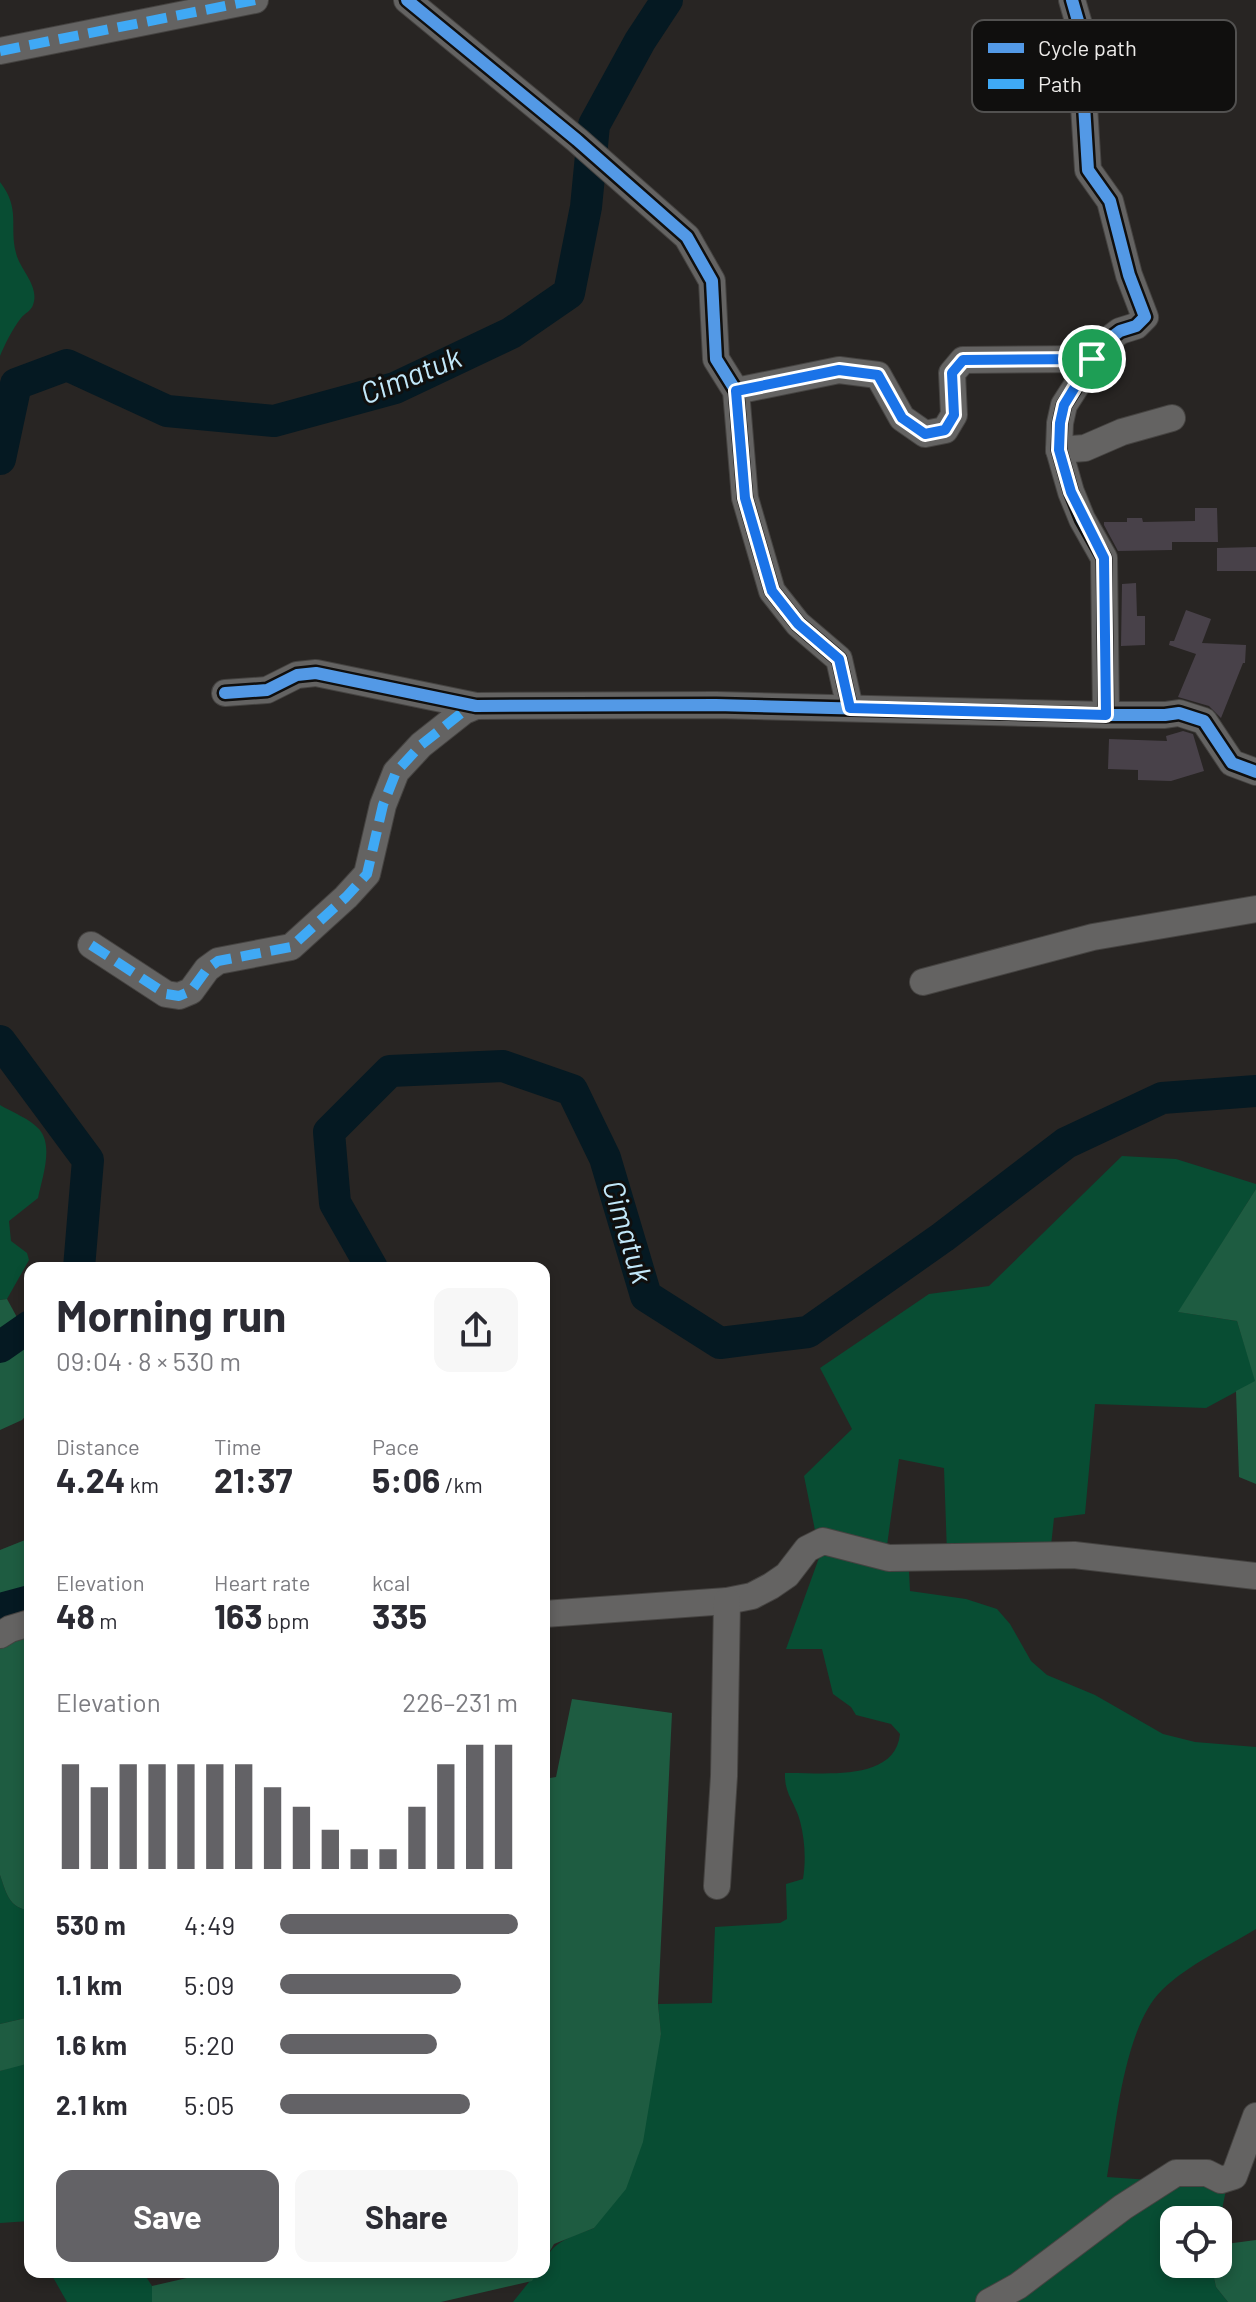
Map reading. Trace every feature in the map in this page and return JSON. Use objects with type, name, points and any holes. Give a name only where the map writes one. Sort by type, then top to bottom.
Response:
[{"type":"street","points":[[0,51],[255,0]]},
{"type":"street","points":[[407,0],[577,140],[687,237],[712,281],[716,359],[736,391],[745,498],[772,591],[798,624],[839,659],[850,708]]},
{"type":"street","points":[[1072,0],[1078,20]]},
{"type":"street","points":[[1084,112],[1088,170],[1110,201],[1129,275],[1145,317],[1136,326],[1120,331],[1104,343],[1064,405],[1060,423],[1059,450],[1071,492],[1104,558],[1106,715]]},
{"type":"street","points":[[736,391],[839,370],[878,375],[902,418],[925,434],[945,430],[954,415],[952,373],[963,360],[1092,359]]},
{"type":"street","points":[[1059,450],[1085,448],[1122,432],[1172,418]]},
{"type":"street","points":[[225,693],[267,690],[297,675],[316,673],[476,706],[716,705],[1106,715],[1179,713],[1204,721],[1232,763],[1256,772]]},
{"type":"street","points":[[91,945],[166,994],[179,996],[191,991],[207,969],[218,961],[291,947],[367,874],[383,805],[396,772],[421,745],[464,711],[476,706]]},
{"type":"street","points":[[923,982],[1093,937],[1256,909]]},
{"type":"street","points":[[550,1614],[727,1601],[752,1596],[787,1575],[807,1549],[823,1541],[889,1558],[1074,1555],[1256,1576]]},
{"type":"street","points":[[717,1886],[724,1776],[727,1601]]},
{"type":"street","points":[[0,1635],[24,1625]]},
{"type":"street","points":[[989,2302],[1018,2286],[1123,2207],[1176,2173],[1207,2173],[1221,2180],[1234,2176],[1256,2116]]},
{"type":"green space","points":[[0,182],[12,209],[16,253],[32,285],[34,298],[32,307],[15,326],[0,356]]},
{"type":"green space","points":[[0,1105],[39,1129],[46,1144],[46,1153],[38,1198],[9,1221],[11,1241],[27,1253],[29,1260],[24,1262],[24,1269],[7,1299],[0,1300]]},
{"type":"green space","points":[[1122,1156],[1176,1159],[1256,1184],[1256,1189],[1179,1312],[1237,1321],[1256,1381],[1206,1408],[1095,1404],[1085,1514],[1054,1518],[1050,1555],[947,1553],[944,1468],[899,1459],[884,1567],[909,1571],[910,1591],[966,1599],[997,1609],[1010,1624],[1031,1661],[1047,1675],[1095,1695],[1163,1734],[1195,1742],[1256,1747],[1256,1929],[1184,1972],[1162,1990],[1149,2007],[1130,2052],[1107,2177],[1179,2182],[1211,2180],[1226,2190],[1223,2206],[1160,2206],[1160,2278],[1214,2278],[1216,2287],[1228,2302],[513,2302],[532,2278],[550,2278],[550,2253],[560,2242],[594,2228],[661,2035],[658,2004],[712,2003],[715,1927],[780,1923],[787,1919],[786,1884],[803,1879],[805,1858],[802,1828],[786,1787],[785,1773],[854,1772],[885,1761],[895,1750],[900,1734],[891,1724],[856,1715],[851,1707],[833,1694],[822,1649],[786,1649],[820,1555],[804,1476],[852,1429],[820,1368],[929,1294],[989,1286]]},
{"type":"green space","points":[[1256,1189],[1256,1484],[1239,1477],[1236,1391],[1255,1381],[1237,1321],[1178,1312]]},
{"type":"green space","points":[[7,1299],[24,1330],[24,1418],[0,1430],[0,1300]]},
{"type":"green space","points":[[24,1540],[24,1909],[13,1903],[0,1875],[0,1550]]},
{"type":"green space","points":[[572,1699],[672,1713],[658,2004],[661,2034],[643,2142],[626,2189],[594,2228],[554,2244],[550,2251],[550,1778],[556,1777]]},
{"type":"green space","points":[[0,1875],[13,1903],[24,1909],[24,2018],[0,2024]]},
{"type":"green space","points":[[24,2018],[24,2065],[0,2071],[0,2024]]},
{"type":"green space","points":[[24,2063],[24,2221],[0,2223],[0,2071]]},
{"type":"green space","points":[[1256,2240],[1256,2302],[1228,2302],[1216,2287],[1214,2278],[1232,2278],[1232,2243]]},
{"type":"green space","points":[[53,2278],[147,2278],[152,2286],[152,2302],[67,2302]]},
{"type":"green space","points":[[187,2278],[534,2278],[532,2281],[441,2302],[152,2302],[152,2286]]},
{"type":"building","points":[[1195,508],[1217,508],[1218,542],[1172,542],[1172,550],[1118,551],[1104,525],[1104,522],[1127,522],[1127,518],[1142,518],[1143,522],[1195,521]]},
{"type":"building","points":[[1256,547],[1256,571],[1217,571],[1217,548]]},
{"type":"building","points":[[1136,583],[1137,616],[1145,616],[1145,645],[1121,646],[1122,584]]},
{"type":"building","points":[[1186,610],[1211,619],[1202,643],[1246,645],[1245,663],[1221,718],[1209,706],[1178,697],[1196,654],[1169,645],[1170,641],[1174,641]]},
{"type":"building","points":[[1183,731],[1193,734],[1204,771],[1171,781],[1138,780],[1138,770],[1108,769],[1109,739],[1167,741],[1166,736]]},
{"type":"waterway","name":"Cimatuk","points":[[0,459],[16,384],[67,365],[167,411],[274,421],[395,388],[511,333],[569,293],[586,207],[594,125],[640,41],[667,0]]},
{"type":"waterway","name":"Cimatuk","points":[[0,1041],[88,1160],[80,1262]]},
{"type":"waterway","name":"Cimatuk","points":[[369,1262],[335,1203],[329,1132],[390,1071],[503,1066],[572,1090],[605,1158],[646,1296],[720,1343],[808,1332],[943,1237],[1066,1143],[1162,1098],[1256,1091]]},
{"type":"waterway","name":"Cimatuk","points":[[0,1347],[24,1330]]},
{"type":"waterway","name":"Cimatuk","points":[[0,1609],[24,1603]]},
{"type":"marked path","points":[[0,51],[255,0]]},
{"type":"marked path","points":[[736,391],[839,370],[878,375],[902,418],[925,434],[945,430],[954,415],[952,373],[963,360],[1092,359]]},
{"type":"marked path","points":[[91,945],[166,994],[179,996],[191,991],[207,969],[218,961],[291,947],[367,874],[383,805],[396,772],[421,745],[464,711],[476,706]]},
{"type":"cycle path","points":[[407,0],[577,140],[687,237],[712,281],[716,359],[736,391],[745,498],[772,591],[798,624],[839,659],[850,708]]},
{"type":"cycle path","points":[[1072,0],[1078,20]]},
{"type":"cycle path","points":[[1084,112],[1088,170],[1110,201],[1129,275],[1145,317],[1136,326],[1120,331],[1104,343],[1064,405],[1060,423],[1059,450],[1071,492],[1104,558],[1106,715]]},
{"type":"cycle path","points":[[225,693],[267,690],[297,675],[316,673],[476,706],[716,705],[1106,715],[1179,713],[1204,721],[1232,763],[1256,772]]},
{"type":"route","points":[[1092,359],[1064,405],[1059,450],[1082,519],[1104,558],[1106,715],[850,708],[839,659],[798,624],[772,591],[745,498],[736,391],[839,370],[878,375],[902,418],[925,434],[945,430],[954,415],[952,373],[963,360],[1092,359]]}]
